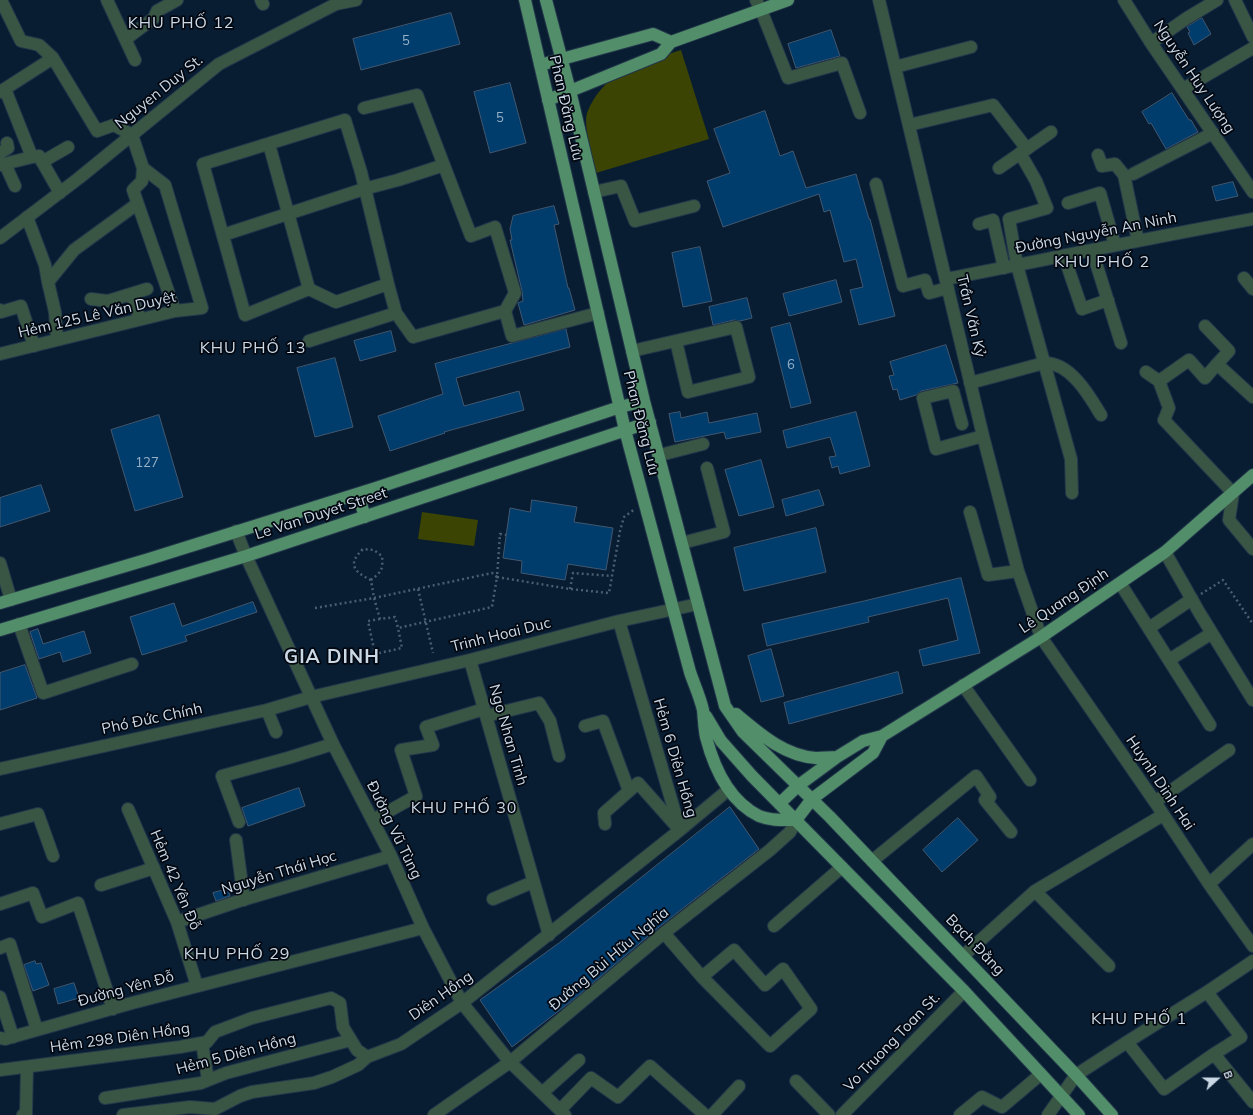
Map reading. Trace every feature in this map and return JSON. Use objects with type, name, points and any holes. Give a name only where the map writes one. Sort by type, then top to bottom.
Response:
[{"type":"main road","name":"Phan Đăng Lưu","points":[[525,0],[625,430],[690,672],[702,709],[721,741],[752,776],[796,820]]},
{"type":"main road","name":"Phan Đăng Lưu","points":[[546,0],[570,91],[644,401],[660,455],[726,706],[743,732],[812,799]]},
{"type":"main road","points":[[548,100],[661,54],[671,42],[758,5],[788,0]]},
{"type":"main road","points":[[540,65],[653,34],[671,42]]},
{"type":"main road","name":"Le Van Duyet Street","points":[[6,601],[358,494],[620,407],[644,401]]},
{"type":"main road","name":"Le Van Duyet Street","points":[[0,630],[246,556],[650,422]]},
{"type":"main road","name":"Lê Quang Định","points":[[780,803],[799,785],[837,757],[863,741],[882,736],[1041,637],[1165,552],[1253,475]]},
{"type":"main road","points":[[358,494],[366,517]]},
{"type":"main road","points":[[726,706],[771,742],[788,751],[815,758],[837,757]]},
{"type":"main road","points":[[702,709],[706,736],[712,755],[719,774],[728,790],[747,808],[760,816],[776,820],[796,820],[964,991],[1079,1115]]},
{"type":"main road","name":"Lê Quang Định","points":[[796,820],[812,799],[873,753],[882,736]]},
{"type":"main road","name":"Bạch Đằng","points":[[812,799],[1076,1075],[1112,1115]]},
{"type":"street","points":[[1,0],[21,41],[39,45],[53,58],[97,131],[114,125],[132,134],[143,168],[142,181],[133,190],[175,311]]},
{"type":"street","points":[[107,0],[135,60]]},
{"type":"street","points":[[126,39],[154,18],[157,11],[177,0]]},
{"type":"street","name":"Nguyen Duy St.","points":[[0,238],[220,64],[336,4],[356,0]]},
{"type":"street","name":"Trần Văn Kỷ","points":[[879,0],[983,436],[1018,571],[1041,637]]},
{"type":"street","name":"Nguyễn Huy Lượng","points":[[1124,0],[1212,133],[1253,191]]},
{"type":"street","points":[[1151,42],[1217,0]]},
{"type":"street","points":[[1235,0],[1253,37]]},
{"type":"street","points":[[758,5],[788,78],[842,63],[860,113]]},
{"type":"street","points":[[895,67],[971,47]]},
{"type":"street","points":[[1183,89],[1253,48]]},
{"type":"street","points":[[53,58],[3,90],[37,159],[60,192]]},
{"type":"street","points":[[364,108],[417,95],[471,236],[495,227],[515,293],[505,312],[512,336],[598,313]]},
{"type":"street","points":[[909,125],[993,105],[1023,151],[1047,208],[1009,219],[1017,265],[1070,459],[1072,493]]},
{"type":"street","points":[[388,284],[336,302],[309,289],[245,315],[203,164],[346,120],[361,172],[396,314],[413,337],[505,312]]},
{"type":"street","points":[[999,168],[1051,132]]},
{"type":"street","points":[[1133,174],[1212,133]]},
{"type":"street","points":[[2,160],[8,148],[7,143]]},
{"type":"street","points":[[269,144],[287,214],[309,289]]},
{"type":"street","points":[[2,160],[37,159],[68,147]]},
{"type":"street","points":[[1098,156],[1102,166],[1115,164],[1124,175],[1138,240]]},
{"type":"street","points":[[2,160],[15,186]]},
{"type":"street","points":[[223,235],[364,189],[444,165]]},
{"type":"street","name":"Hẻm 125 Lê Văn Duyệt","points":[[0,354],[175,311],[202,308],[165,185],[143,168]]},
{"type":"street","name":"Đường Nguyễn An Ninh","points":[[876,184],[903,286],[925,280],[929,293],[947,283],[1017,265],[1138,240],[1253,220]]},
{"type":"street","points":[[594,192],[621,186],[635,221],[694,206]]},
{"type":"street","points":[[1068,203],[1100,193],[1115,245]]},
{"type":"street","points":[[48,282],[74,250],[137,204]]},
{"type":"street","points":[[27,217],[45,265],[55,312],[57,340]]},
{"type":"street","points":[[979,224],[993,220],[1004,268]]},
{"type":"street","points":[[1092,250],[1121,343]]},
{"type":"street","points":[[1064,256],[1082,309],[1108,300]]},
{"type":"street","points":[[1244,278],[1253,289]]},
{"type":"street","points":[[91,299],[108,301],[147,290]]},
{"type":"street","points":[[131,295],[140,319]]},
{"type":"street","points":[[0,310],[1,312],[21,306],[34,346]]},
{"type":"street","points":[[309,340],[396,314]]},
{"type":"street","points":[[1159,381],[1189,360],[1205,378],[1229,351],[1205,326]]},
{"type":"street","points":[[632,352],[676,341],[736,328],[749,377],[688,392],[676,341]]},
{"type":"street","points":[[970,383],[1044,363],[1052,363],[1066,371],[1087,391],[1101,415]]},
{"type":"street","points":[[1217,364],[1253,397]]},
{"type":"street","points":[[1146,372],[1159,381],[1169,408],[1164,420],[1233,493],[1229,520],[1253,549]]},
{"type":"street","points":[[962,424],[953,391],[923,398],[936,449],[983,436]]},
{"type":"street","points":[[660,455],[703,444]]},
{"type":"street","points":[[682,543],[724,532],[706,468]]},
{"type":"street","points":[[970,512],[988,575],[1018,571]]},
{"type":"street","name":"Đường Vũ Tùng","points":[[236,531],[246,556],[333,744],[373,820],[423,928],[462,1003],[510,1062],[562,1112]]},
{"type":"street","points":[[1165,552],[1253,700]]},
{"type":"street","points":[[0,563],[6,601]]},
{"type":"street","points":[[1120,582],[1210,725]]},
{"type":"street","points":[[1149,628],[1192,599]]},
{"type":"street","name":"Trinh Hoai Duc","points":[[311,697],[470,660],[619,621],[698,604]]},
{"type":"street","name":"Hẻm 6 Diên Hồng","points":[[619,621],[680,830]]},
{"type":"street","points":[[19,624],[43,693],[132,664]]},
{"type":"street","points":[[1169,660],[1212,633]]},
{"type":"street","name":"Huynh Dinh Hai","points":[[1041,637],[1155,802],[1208,884],[1253,946]]},
{"type":"street","name":"Ngo Nhan Tinh","points":[[470,660],[549,935]]},
{"type":"street","points":[[963,685],[1030,780]]},
{"type":"street","name":"Phó Đức Chính","points":[[0,769],[267,710],[311,697]]},
{"type":"street","points":[[373,820],[416,796],[401,750],[433,745],[426,726],[539,703],[550,721],[559,756]]},
{"type":"street","points":[[267,710],[276,732]]},
{"type":"street","points":[[585,726],[603,721],[629,791],[604,813],[605,824]]},
{"type":"street","points":[[239,822],[222,776],[333,744]]},
{"type":"street","points":[[1155,802],[1229,750]]},
{"type":"street","points":[[872,861],[976,776],[990,797],[985,800],[1011,832]]},
{"type":"street","name":"Hẻm 6 Diên Hồng","points":[[629,791],[638,783],[680,830]]},
{"type":"street","name":"Diên Hồng","points":[[123,1115],[190,1107],[215,1109],[240,1096],[252,1092],[314,1083],[332,1077],[358,1065],[367,1057],[401,1044],[462,1003],[549,935],[728,790]]},
{"type":"street","name":"Hẻm 42 Yên Đỗ","points":[[128,809],[177,922],[197,986]]},
{"type":"street","points":[[0,824],[38,814],[53,856]]},
{"type":"street","points":[[963,956],[1035,891],[1163,815]]},
{"type":"street","name":"Đường Bùi Hữu Nghĩa","points":[[434,1115],[510,1062],[664,933],[770,850],[790,832],[796,820]]},
{"type":"street","points":[[236,840],[244,900]]},
{"type":"street","points":[[1208,884],[1253,844]]},
{"type":"street","name":"Nguyễn Thái Học","points":[[177,922],[390,856]]},
{"type":"street","points":[[774,926],[842,867]]},
{"type":"street","points":[[101,885],[154,868]]},
{"type":"street","points":[[493,898],[534,882]]},
{"type":"street","points":[[1035,891],[1109,966]]},
{"type":"street","points":[[0,904],[33,893],[42,917],[78,903],[112,1009]]},
{"type":"street","name":"Đường Yên Đỗ","points":[[0,1038],[5,1039],[14,1037],[197,986],[423,928]]},
{"type":"street","points":[[664,933],[702,977],[770,1046],[811,1009],[783,969],[765,985],[734,950],[702,977]]},
{"type":"street","points":[[0,948],[10,944],[37,1030]]},
{"type":"street","points":[[1048,1115],[1076,1075],[1253,961]]},
{"type":"street","name":"Vo Truong Toan St.","points":[[842,1115],[855,1111],[964,991]]},
{"type":"street","points":[[1127,1042],[1164,1089],[1241,1037],[1207,992]]},
{"type":"street","points":[[0,997],[14,1037]]},
{"type":"street","name":"Hẻm 298 Diên Hồng","points":[[0,1070],[180,1047],[207,1042],[215,1032],[252,1018],[331,998],[340,1003],[343,1027],[357,1050],[367,1057]]},
{"type":"street","name":"Hẻm 5 Diên Hồng","points":[[105,1098],[201,1083],[226,1073],[351,1040]]},
{"type":"street","points":[[202,1042],[208,1080]]},
{"type":"street","points":[[1214,1054],[1253,1102]]},
{"type":"street","points":[[542,1093],[579,1060]]},
{"type":"street","points":[[562,1112],[591,1078],[618,1097],[650,1066],[705,1115]]},
{"type":"street","points":[[23,1115],[26,1114],[27,1067]]},
{"type":"street","points":[[960,1115],[982,1097],[1002,1111],[1041,1074]]},
{"type":"street","points":[[796,1081],[829,1115]]},
{"type":"street","points":[[712,1115],[739,1086]]},
{"type":"path","points":[[315,608],[374,598],[492,573],[498,577],[570,589],[608,593],[624,517],[644,501]]},
{"type":"path","points":[[398,628],[492,607],[498,577],[500,534],[506,534]]},
{"type":"path","points":[[363,549],[374,550],[382,556],[383,567],[379,574],[371,580],[355,570],[354,562],[357,555],[363,549]]},
{"type":"path","points":[[570,589],[572,573],[612,576]]},
{"type":"path","points":[[371,580],[380,619]]},
{"type":"path","points":[[1192,599],[1223,580],[1253,624]]},
{"type":"path","points":[[418,589],[433,653]]},
{"type":"path","points":[[395,617],[398,628],[402,648],[375,654],[368,621],[395,617]]},
{"type":"green space","points":[[681,50],[709,139],[596,173],[587,134],[586,119],[590,106],[598,93],[613,77],[624,69]]},
{"type":"green space","points":[[422,512],[478,520],[474,546],[418,539]]},
{"type":"building","points":[[451,13],[460,44],[361,70],[353,39]]},
{"type":"building","points":[[1202,18],[1211,34],[1194,45],[1188,33],[1190,32],[1187,27]]},
{"type":"building","points":[[831,30],[840,56],[796,68],[788,44]]},
{"type":"building","points":[[510,83],[526,143],[490,153],[474,92]]},
{"type":"building","points":[[1172,93],[1198,132],[1166,149],[1151,123],[1149,124],[1142,112]]},
{"type":"building","points":[[765,111],[780,156],[793,151],[806,188],[856,174],[870,219],[895,316],[859,325],[850,290],[863,287],[856,259],[844,262],[830,210],[824,212],[819,194],[723,227],[707,181],[730,173],[714,129]]},
{"type":"building","points":[[1233,182],[1238,196],[1216,201],[1212,187]]},
{"type":"building","points":[[554,206],[559,224],[554,225],[568,288],[575,310],[524,325],[518,303],[523,301],[522,291],[510,240],[512,240],[510,229],[513,216]]},
{"type":"building","points":[[700,247],[712,301],[683,307],[672,253]]},
{"type":"building","points":[[836,280],[842,302],[789,316],[783,294]]},
{"type":"building","points":[[747,298],[752,318],[740,321],[734,320],[713,325],[709,307]]},
{"type":"building","points":[[790,323],[811,403],[791,408],[771,328]]},
{"type":"building","points":[[566,329],[570,347],[456,378],[464,406],[519,391],[524,410],[444,432],[445,433],[390,451],[378,416],[443,394],[435,364]]},
{"type":"building","points":[[391,331],[396,351],[360,361],[354,341]]},
{"type":"building","points":[[946,345],[958,383],[921,391],[916,395],[900,400],[897,389],[893,390],[889,376],[894,375],[890,362]]},
{"type":"building","points":[[335,358],[353,427],[315,437],[297,368]]},
{"type":"building","points":[[680,412],[681,418],[707,412],[709,423],[757,413],[761,432],[726,439],[724,432],[675,442],[669,414]]},
{"type":"building","points":[[856,412],[870,466],[840,474],[838,466],[832,468],[829,457],[836,456],[830,437],[787,448],[783,431]]},
{"type":"building","points":[[159,415],[183,497],[135,511],[111,430]]},
{"type":"building","points":[[761,460],[774,507],[739,516],[725,470]]},
{"type":"building","points":[[41,485],[50,511],[0,527],[0,498]]},
{"type":"building","points":[[819,490],[824,505],[786,516],[782,500]]},
{"type":"building","points":[[532,500],[577,507],[574,522],[613,528],[606,570],[568,564],[565,580],[521,573],[522,561],[503,558],[510,508],[530,512]]},
{"type":"building","points":[[816,528],[826,572],[744,591],[734,548]]},
{"type":"building","points":[[961,578],[980,653],[923,666],[919,650],[958,640],[948,598],[868,617],[869,622],[767,646],[762,624]]},
{"type":"building","points":[[253,602],[257,612],[185,636],[187,641],[142,655],[130,617],[174,603],[182,626]]},
{"type":"building","points":[[38,629],[43,644],[84,631],[91,653],[63,662],[60,652],[39,659],[30,632]]},
{"type":"building","points":[[771,649],[784,696],[761,702],[748,656]]},
{"type":"building","points":[[25,665],[37,698],[0,710],[0,673]]},
{"type":"building","points":[[898,672],[903,693],[789,724],[784,703]]},
{"type":"building","points":[[299,788],[305,806],[248,826],[242,808]]},
{"type":"building","points":[[730,807],[759,849],[659,927],[574,999],[512,1047],[480,1000],[559,943]]},
{"type":"building","points":[[958,818],[978,840],[942,872],[923,850]]},
{"type":"building","points":[[228,889],[230,896],[216,901],[213,893]]},
{"type":"building","points":[[35,961],[36,964],[41,963],[49,985],[33,991],[24,965]]},
{"type":"building","points":[[74,983],[79,998],[58,1004],[54,989]]},
{"type":"district","name":"KHU PHỐ 12","points":[[181,23]]},
{"type":"district","name":"KHU PHỐ 2","points":[[1102,262]]},
{"type":"district","name":"KHU PHỐ 13","points":[[253,348]]},
{"type":"district","name":"GIA DINH","points":[[332,657]]},
{"type":"district","name":"KHU PHỐ 30","points":[[464,808]]},
{"type":"district","name":"KHU PHỐ 29","points":[[237,954]]},
{"type":"district","name":"KHU PHỐ 1","points":[[1139,1019]]}]
